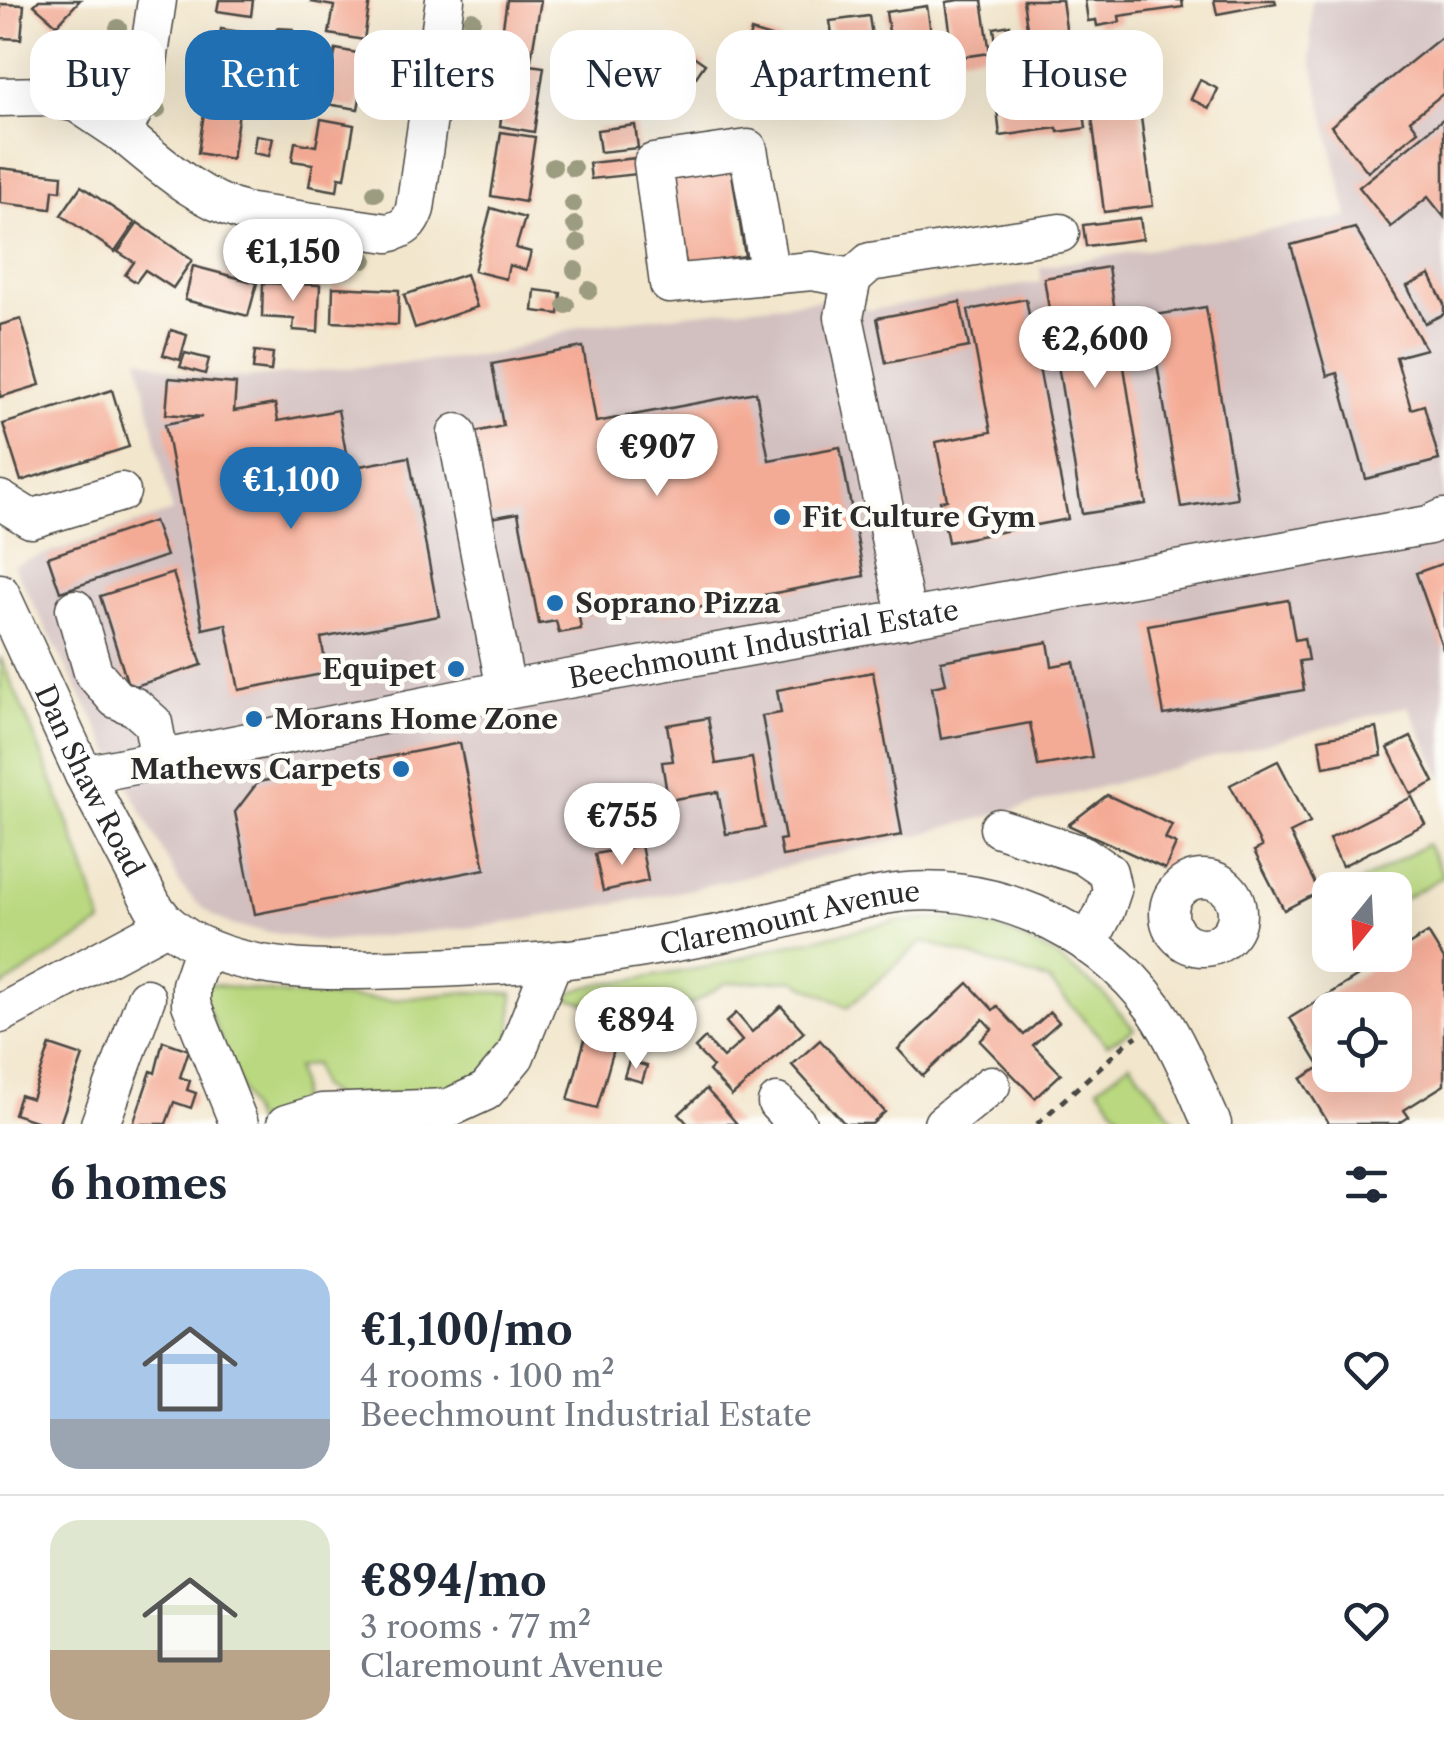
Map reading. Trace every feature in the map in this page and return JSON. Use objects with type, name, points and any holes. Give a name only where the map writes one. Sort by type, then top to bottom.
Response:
[{"type":"street","points":[[122,133],[144,89],[158,0]]},
{"type":"street","points":[[0,96],[44,96],[77,103],[208,199],[225,206],[388,234],[403,229],[416,209],[445,0]]},
{"type":"street","points":[[907,619],[844,317],[852,278],[870,262],[1060,233]]},
{"type":"street","points":[[770,276],[812,271],[852,278]]},
{"type":"street","points":[[457,433],[506,690]]},
{"type":"street","points":[[0,500],[31,519],[121,492]]},
{"type":"street","name":"Beechmount Industrial Estate","points":[[84,775],[506,690],[1428,525],[1444,518]]},
{"type":"street","name":"Dan Shaw Road","points":[[0,593],[84,775],[153,906],[168,924],[204,947]]},
{"type":"street","points":[[75,609],[93,672],[116,699],[135,707],[153,723],[160,760]]},
{"type":"street","points":[[999,828],[1083,855],[1108,872],[1112,890],[1106,912],[1088,944]]},
{"type":"street","name":"Claremount Avenue","points":[[204,947],[250,961],[324,971],[460,968],[553,960],[724,934],[886,894],[926,891],[968,895],[1044,917],[1088,944],[1133,982],[1174,1044],[1212,1124]]},
{"type":"street","points":[[0,1014],[168,924]]},
{"type":"street","points":[[1133,982],[1185,943]]},
{"type":"street","points":[[204,947],[191,985],[191,1004],[239,1124]]},
{"type":"street","points":[[286,1124],[322,1113],[449,1108],[486,1091],[515,1056],[553,960]]},
{"type":"street","points":[[100,1124],[146,998]]},
{"type":"street","points":[[943,1124],[992,1085]]},
{"type":"path","points":[[1038,1124],[1144,1032],[1158,1053],[1174,1044]]},
{"type":"shaded area","points":[[1311,0],[1444,0],[1444,780],[1408,706],[921,834],[679,892],[494,925],[326,942],[234,926],[215,917],[181,886],[13,565],[172,512],[138,357],[183,374],[245,378],[498,354],[585,325],[829,299],[872,310],[1041,282],[1040,267],[1348,217],[1311,56]]},
{"type":"green space","points":[[0,657],[56,788],[102,923],[0,988]]},
{"type":"green space","points":[[1427,844],[1444,876],[1412,894],[1412,872],[1378,872]]},
{"type":"green space","points":[[943,919],[1002,930],[1050,952],[1102,992],[1134,1029],[1107,1045],[1048,980],[923,941],[848,1007],[793,980],[725,983],[659,1025],[563,997],[602,983],[713,966],[893,922]]},
{"type":"green space","points":[[209,984],[291,995],[393,1000],[466,992],[513,993],[511,1042],[471,1089],[338,1099],[320,1087],[314,1064],[296,1068],[300,1090],[295,1107],[284,1116],[255,1124],[201,991]]},
{"type":"green space","points":[[1130,1063],[1178,1124],[1127,1124],[1098,1087]]},
{"type":"building","points":[[39,0],[80,0],[57,25],[34,5]]},
{"type":"building","points":[[219,0],[253,0],[251,16],[217,11]]},
{"type":"building","points":[[370,0],[366,30],[354,30],[354,38],[334,35],[334,30],[330,30],[334,6],[311,2]]},
{"type":"building","points":[[507,0],[541,0],[530,65],[530,30],[502,30]]},
{"type":"building","points":[[982,0],[986,54],[966,56],[966,30],[950,30],[946,2]]},
{"type":"building","points":[[1023,0],[1062,0],[1066,30],[1027,30]]},
{"type":"building","points":[[1085,0],[1182,0],[1183,7],[1119,16],[1120,22],[1097,26],[1096,20],[1088,21]]},
{"type":"building","points":[[1214,0],[1275,0],[1276,3],[1217,14]]},
{"type":"building","points":[[0,4],[24,5],[21,39],[0,38]]},
{"type":"building","points":[[927,6],[931,30],[889,30],[886,12]]},
{"type":"building","points":[[869,16],[871,30],[831,30],[830,21]]},
{"type":"building","points":[[1444,35],[1444,93],[1410,120],[1418,131],[1368,172],[1331,126]]},
{"type":"building","points":[[336,49],[354,52],[354,108],[334,105]]},
{"type":"building","points":[[696,58],[705,64],[696,77]]},
{"type":"building","points":[[530,65],[544,67],[534,132],[500,126],[501,120],[530,120]]},
{"type":"building","points":[[1200,80],[1218,89],[1209,108],[1191,99]]},
{"type":"building","points":[[1444,118],[1444,217],[1428,197],[1391,227],[1359,187]]},
{"type":"building","points":[[203,120],[238,120],[232,159],[198,153]]},
{"type":"building","points":[[321,120],[354,125],[345,178],[339,177],[337,191],[309,186],[313,164],[292,161],[295,142],[316,146]]},
{"type":"building","points":[[998,120],[1085,120],[1086,128],[1000,136]]},
{"type":"building","points":[[1092,120],[1141,120],[1153,206],[1104,212]]},
{"type":"building","points":[[635,125],[638,148],[600,152],[597,130]]},
{"type":"building","points":[[501,132],[535,137],[525,202],[491,196]]},
{"type":"building","points":[[256,135],[273,138],[269,156],[253,153]]},
{"type":"building","points":[[637,158],[638,174],[591,179],[589,163]]},
{"type":"building","points":[[731,167],[745,256],[686,265],[672,177]]},
{"type":"building","points":[[0,168],[62,175],[61,191],[53,190],[51,209],[0,203]]},
{"type":"building","points":[[81,186],[135,223],[115,252],[61,215]]},
{"type":"building","points":[[491,208],[525,218],[516,248],[531,252],[526,270],[509,265],[506,279],[474,271]]},
{"type":"building","points":[[1140,218],[1143,239],[1086,246],[1083,225]]},
{"type":"building","points":[[138,223],[192,260],[173,288],[145,270],[136,282],[125,275],[134,262],[118,252]]},
{"type":"building","points":[[1355,228],[1426,349],[1396,357],[1411,409],[1424,405],[1439,460],[1366,479],[1337,373],[1327,376],[1291,245]]},
{"type":"building","points":[[193,266],[257,283],[248,316],[185,300]]},
{"type":"building","points":[[1108,267],[1146,504],[1082,514],[1044,278]]},
{"type":"building","points":[[466,274],[477,307],[415,328],[404,295]]},
{"type":"building","points":[[1430,275],[1444,304],[1444,314],[1425,323],[1407,286]]},
{"type":"building","points":[[263,283],[320,285],[318,332],[293,330],[294,319],[262,317]]},
{"type":"building","points":[[333,287],[399,290],[398,325],[332,322]]},
{"type":"building","points":[[535,290],[561,293],[559,314],[533,311]]},
{"type":"building","points":[[1026,299],[1068,519],[948,542],[940,501],[947,500],[936,442],[991,432],[968,310]]},
{"type":"building","points":[[960,302],[969,347],[886,363],[877,318]]},
{"type":"building","points":[[1206,307],[1237,498],[1181,507],[1149,316]]},
{"type":"building","points":[[21,319],[40,385],[0,397],[0,325]]},
{"type":"building","points":[[171,330],[187,335],[180,360],[163,355]]},
{"type":"building","points":[[583,347],[596,422],[756,392],[769,460],[840,447],[864,576],[660,615],[658,603],[579,617],[581,629],[559,633],[556,621],[539,624],[518,513],[491,518],[475,432],[503,426],[492,364]]},
{"type":"building","points":[[255,351],[273,353],[271,371],[253,369]]},
{"type":"building","points":[[185,353],[209,359],[205,374],[180,367]]},
{"type":"building","points":[[169,378],[236,384],[234,411],[275,404],[278,421],[338,410],[349,468],[409,457],[439,616],[321,638],[327,673],[239,690],[226,624],[203,629],[165,424],[202,417],[166,414]]},
{"type":"building","points":[[112,390],[129,447],[21,481],[3,424]]},
{"type":"building","points":[[154,521],[166,556],[60,592],[48,557]]},
{"type":"building","points":[[1444,563],[1444,649],[1443,649],[1416,573]]},
{"type":"building","points":[[173,573],[202,665],[129,688],[100,596]]},
{"type":"building","points":[[1288,600],[1295,640],[1304,638],[1308,660],[1299,661],[1304,690],[1164,715],[1148,625]]},
{"type":"building","points":[[1048,642],[1052,666],[1074,662],[1092,757],[1038,766],[1030,723],[941,739],[932,687],[946,684],[941,661]]},
{"type":"building","points":[[873,672],[902,835],[782,856],[779,840],[785,839],[762,716],[781,713],[777,690]]},
{"type":"building","points":[[708,718],[716,764],[752,758],[764,828],[726,834],[718,792],[668,800],[662,762],[673,761],[667,725]]},
{"type":"building","points":[[1377,728],[1382,756],[1324,767],[1319,739]]},
{"type":"building","points":[[1411,737],[1434,782],[1411,794],[1388,748]]},
{"type":"building","points":[[460,743],[485,869],[255,914],[235,812],[258,782]]},
{"type":"building","points":[[1278,761],[1310,823],[1290,833],[1312,878],[1312,896],[1284,910],[1254,851],[1262,847],[1230,785]]},
{"type":"building","points":[[646,783],[653,821],[625,826],[618,788]]},
{"type":"building","points":[[1107,795],[1172,825],[1165,839],[1176,844],[1165,869],[1068,825]]},
{"type":"building","points":[[1412,797],[1425,824],[1342,866],[1329,839]]},
{"type":"building","points":[[641,845],[648,881],[603,891],[595,854]]},
{"type":"building","points":[[1428,933],[1444,959],[1444,1085],[1404,1110],[1409,1117],[1398,1124],[1329,1124],[1301,1079],[1312,1072],[1312,1092],[1412,1092],[1412,992],[1332,992],[1365,972],[1412,972],[1412,943]]},
{"type":"building","points":[[968,983],[1024,1035],[1050,1012],[1059,1022],[1033,1045],[1061,1074],[1035,1098],[980,1041],[992,1029],[983,1019],[923,1076],[898,1049]]},
{"type":"building","points":[[1312,1004],[1312,1054],[1290,1018]]},
{"type":"building","points":[[781,1006],[804,1032],[732,1096],[695,1048],[705,1038],[723,1058],[742,1041],[726,1022],[736,1013],[752,1032]]},
{"type":"building","points":[[593,1010],[623,1018],[597,1108],[568,1100]]},
{"type":"building","points":[[820,1040],[885,1112],[872,1124],[845,1124],[792,1065]]},
{"type":"building","points":[[163,1041],[189,1050],[180,1077],[190,1081],[187,1090],[196,1093],[191,1108],[174,1102],[166,1124],[133,1124],[151,1071],[155,1073]]},
{"type":"building","points":[[50,1045],[83,1056],[60,1124],[45,1124],[14,1114],[20,1095],[32,1099]]},
{"type":"building","points":[[629,1061],[647,1066],[642,1082],[624,1077]]},
{"type":"building","points":[[706,1089],[737,1124],[688,1124],[679,1114]]},
{"type":"place","name":"Fit Culture Gym","points":[[782,517]]},
{"type":"place","name":"Soprano Pizza","points":[[555,603]]},
{"type":"place","name":"Equipet","points":[[456,669]]},
{"type":"place","name":"Morans Home Zone","points":[[254,719]]},
{"type":"place","name":"Mathews Carpets","points":[[401,769]]}]
